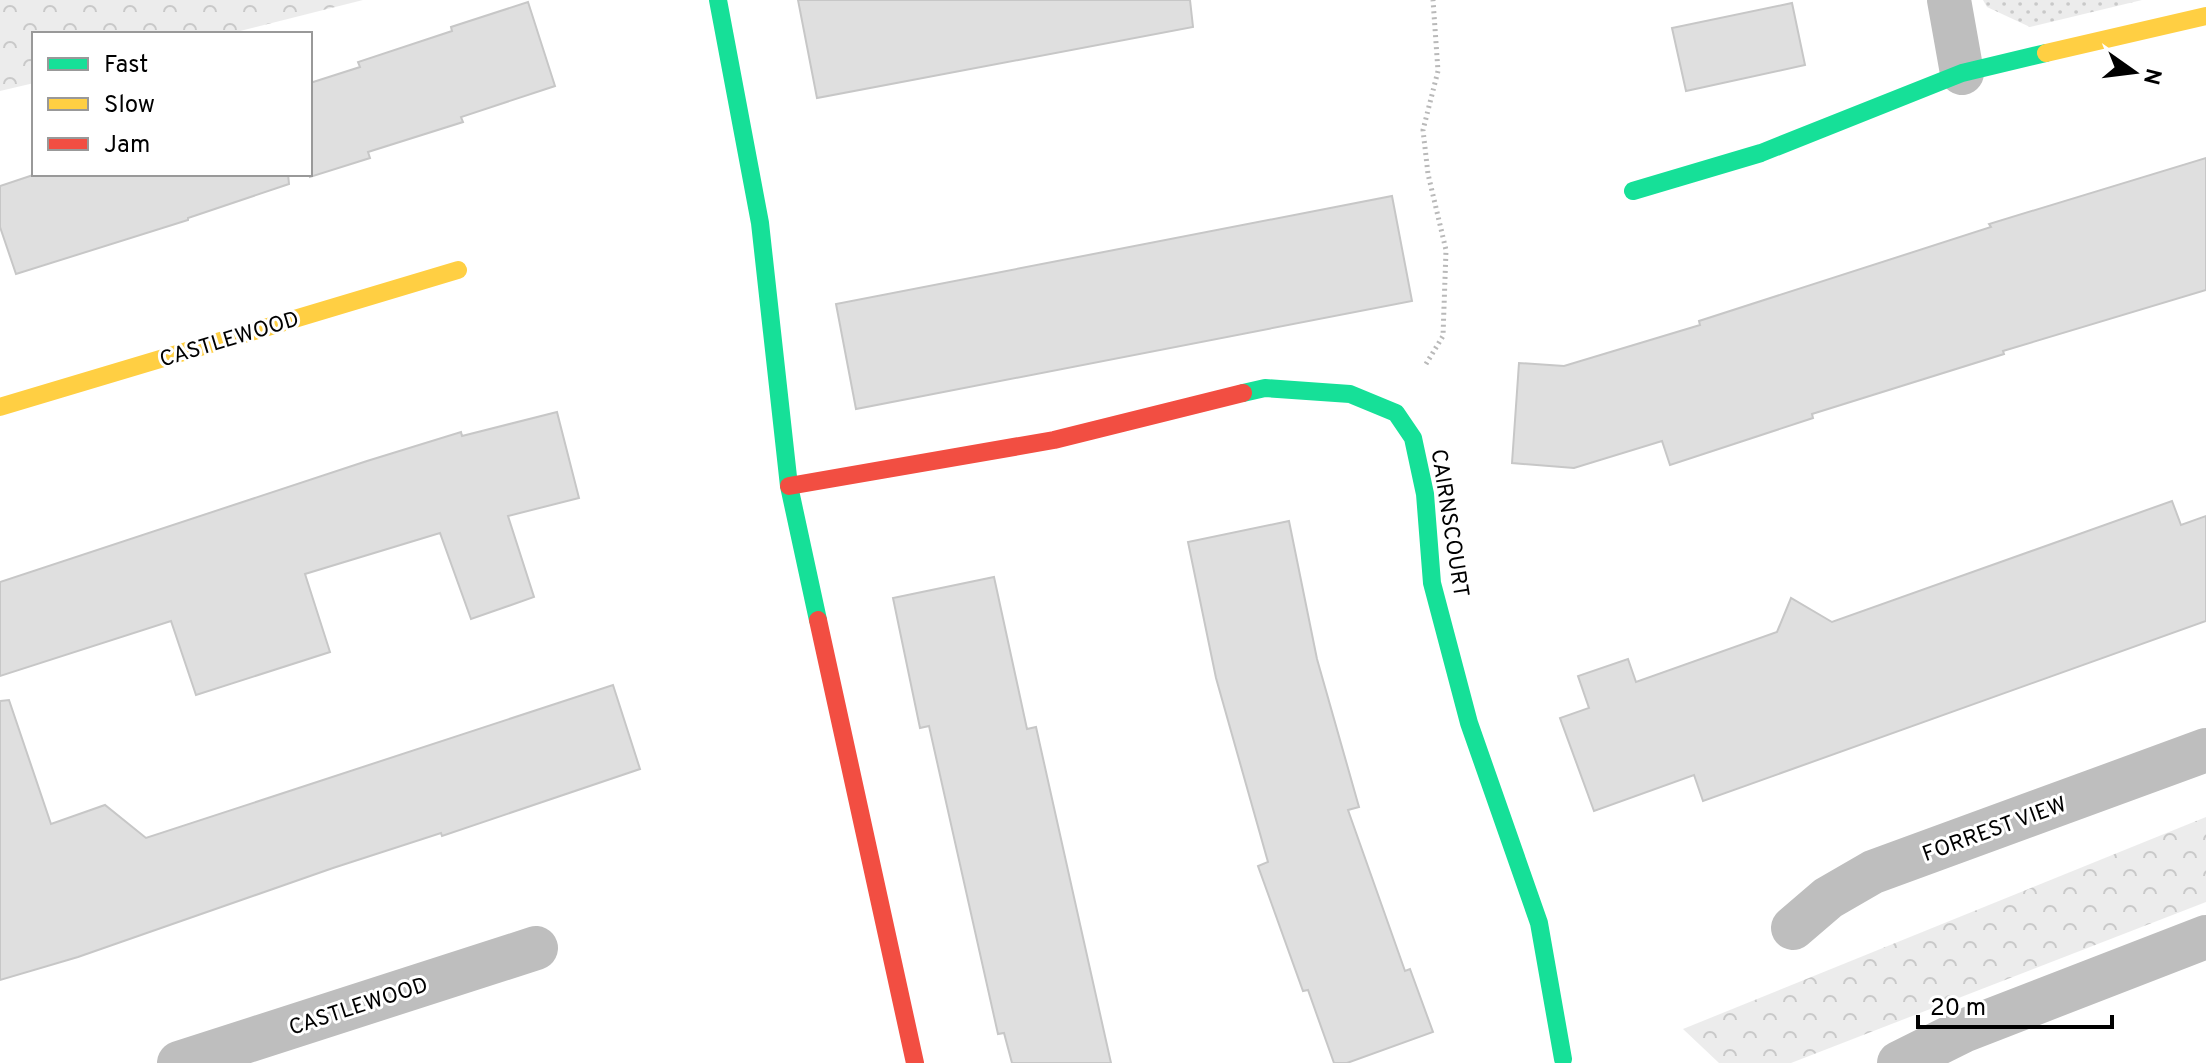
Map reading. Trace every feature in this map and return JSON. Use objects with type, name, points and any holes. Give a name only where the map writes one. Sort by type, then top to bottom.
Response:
[{"type":"street","points":[[718,0],[760,223],[789,486],[915,1063]]},
{"type":"street","points":[[1949,0],[1962,73]]},
{"type":"street","points":[[1633,191],[1761,153],[1962,73],[2206,16]]},
{"type":"street","name":"CASTLEWOOD","points":[[0,407],[458,270]]},
{"type":"street","points":[[789,486],[834,481],[1054,440],[1265,388],[1350,394],[1396,413]]},
{"type":"street","name":"CAIRNSCOURT","points":[[1396,413],[1413,438],[1425,494],[1432,583],[1469,723],[1539,923],[1563,1059]]},
{"type":"street","name":"FORREST VIEW","points":[[1793,928],[1828,898],[1873,872],[2206,750]]},
{"type":"street","points":[[1899,1063],[1967,1047],[2206,937]]},
{"type":"street","name":"CASTLEWOOD","points":[[179,1063],[536,948]]},
{"type":"path","points":[[1396,413],[1443,336],[1446,250],[1428,174],[1423,130],[1438,71],[1433,0]]},
{"type":"green space","points":[[0,0],[363,0],[236,32],[32,32],[32,83],[0,91]]},
{"type":"green space","points":[[1983,0],[2142,0],[2030,27],[1987,7]]},
{"type":"green space","points":[[2206,817],[2206,902],[1791,1063],[1719,1063],[1683,1029]]},
{"type":"building","points":[[798,0],[1190,0],[1193,27],[817,98]]},
{"type":"building","points":[[528,2],[555,86],[461,117],[463,122],[368,152],[370,158],[310,177],[312,82],[360,67],[358,62],[452,31],[451,27]]},
{"type":"building","points":[[1792,3],[1805,65],[1686,91],[1672,28]]},
{"type":"building","points":[[2206,158],[2206,290],[2003,351],[2004,354],[1812,414],[1813,418],[1670,465],[1662,441],[1574,468],[1512,463],[1519,363],[1564,366],[1700,325],[1699,321],[1991,227],[1989,224]]},
{"type":"building","points":[[32,175],[288,176],[289,184],[188,220],[16,274],[0,227],[0,186]]},
{"type":"building","points":[[1392,196],[1412,301],[856,409],[836,304]]},
{"type":"building","points":[[557,412],[579,498],[508,516],[534,597],[471,619],[440,533],[305,574],[330,652],[196,695],[171,621],[0,676],[0,582],[461,432],[462,436]]},
{"type":"building","points":[[2172,501],[2181,525],[2206,516],[2206,621],[1703,801],[1694,775],[1594,811],[1560,718],[1589,708],[1578,676],[1628,659],[1636,682],[1777,632],[1791,598],[1832,622]]},
{"type":"building","points":[[1289,521],[1317,659],[1359,807],[1348,810],[1405,971],[1410,969],[1433,1032],[1347,1063],[1334,1063],[1308,990],[1303,991],[1258,866],[1268,862],[1216,678],[1188,542]]},
{"type":"building","points":[[994,577],[1027,729],[1036,727],[1111,1063],[1012,1063],[1004,1033],[998,1034],[929,726],[920,728],[893,598]]},
{"type":"building","points":[[613,685],[640,769],[442,836],[441,833],[333,868],[78,957],[0,980],[0,701],[9,700],[51,824],[105,805],[146,838]]},
{"type":"traffic: fast","points":[[718,0],[760,223],[789,486],[818,620]]},
{"type":"traffic: fast","points":[[1633,191],[1761,153],[1962,73],[2046,53]]},
{"type":"traffic: fast","points":[[1243,393],[1265,388],[1350,394],[1396,413],[1413,438],[1425,494],[1432,583],[1469,723],[1539,923],[1563,1059]]},
{"type":"traffic: slow","points":[[2046,53],[2206,16]]},
{"type":"traffic: slow","points":[[0,407],[458,270]]},
{"type":"traffic: jam","points":[[789,486],[1054,440],[1243,393]]},
{"type":"traffic: jam","points":[[818,620],[915,1063]]}]
